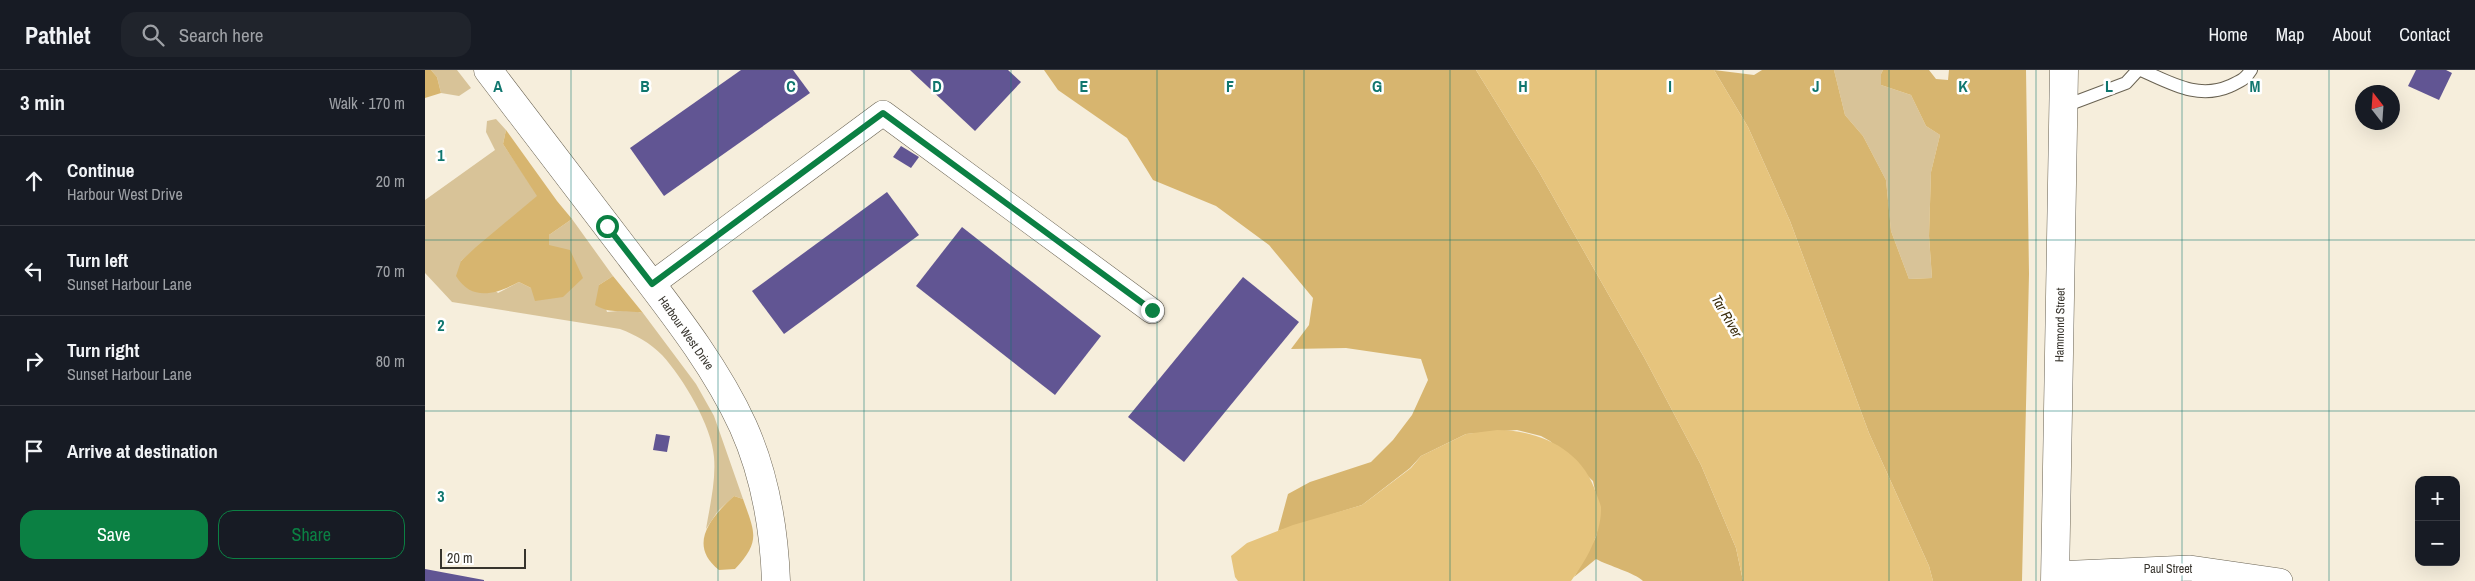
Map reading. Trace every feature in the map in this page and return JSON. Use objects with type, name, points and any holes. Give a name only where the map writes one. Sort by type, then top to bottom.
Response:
[{"type":"main road","name":"Harbour West Drive","points":[[488,70],[652,284],[718,379],[743,426],[758,466],[770,513],[775,581]]},
{"type":"main road","name":"Hammond Street","points":[[2055,577],[2065,106],[2064,70]]},
{"type":"street","points":[[652,284],[883,113],[1152,310]]},
{"type":"street","name":"Paul Street","points":[[2055,577],[2190,568],[2280,581]]},
{"type":"lane","points":[[2065,106],[2126,83],[2138,70]]},
{"type":"lane","points":[[2141,70],[2185,89],[2216,92],[2245,79],[2251,70]]},
{"type":"shaded area","points":[[425,70],[431,70],[437,77],[441,93],[425,98]]},
{"type":"shaded area","points":[[431,70],[457,70],[471,88],[459,96],[441,93],[437,77]]},
{"type":"shaded area","points":[[1044,70],[1476,70],[1539,172],[1645,359],[1701,465],[1736,548],[1743,581],[1643,581],[1634,575],[1596,559],[1574,577],[1596,537],[1600,514],[1593,481],[1550,441],[1541,436],[1517,430],[1466,434],[1421,456],[1410,468],[1362,505],[1278,531],[1288,494],[1310,482],[1371,462],[1393,440],[1412,415],[1428,380],[1421,359],[1346,348],[1291,349],[1309,325],[1313,298],[1269,245],[1216,206],[1153,180],[1127,138],[1058,90]]},
{"type":"shaded area","points":[[1714,70],[1754,75],[1762,70],[1834,70],[1845,115],[1863,136],[1886,180],[1891,231],[1909,279],[1932,278],[1929,236],[1931,172],[1940,135],[1926,126],[1911,95],[1881,85],[1883,70],[1929,70],[1936,79],[1948,80],[1949,70],[2026,70],[2029,274],[2022,581],[1933,581],[1929,566],[1869,433],[1790,221],[1748,127]]},
{"type":"shaded area","points":[[1834,70],[1883,70],[1881,85],[1911,95],[1926,126],[1940,135],[1931,172],[1929,236],[1932,278],[1909,279],[1891,231],[1886,180],[1863,136],[1845,115]]},
{"type":"shaded area","points":[[496,119],[506,130],[503,144],[538,196],[461,261],[498,293],[519,282],[531,288],[549,245],[549,235],[572,219],[613,276],[599,285],[607,312],[628,310],[643,313],[696,384],[714,416],[743,499],[734,496],[718,511],[706,529],[714,475],[712,445],[708,431],[695,403],[679,376],[662,355],[643,340],[620,329],[452,302],[425,273],[425,200],[495,150],[486,132],[487,121]]},
{"type":"shaded area","points":[[506,130],[572,219],[549,235],[549,245],[570,250],[583,278],[563,297],[535,301],[531,288],[519,282],[502,290],[485,293],[477,292],[469,290],[456,276],[461,261],[537,196],[503,144]]},
{"type":"shaded area","points":[[613,276],[643,313],[612,311],[595,305],[599,285]]},
{"type":"shaded area","points":[[734,496],[743,499],[753,529],[752,544],[735,569],[719,570],[710,561],[705,551],[704,541],[706,532],[717,513]]},
{"type":"water","name":"Tar River","points":[[1476,70],[1714,70],[1748,127],[1790,221],[1869,433],[1929,566],[1933,581],[1743,581],[1736,548],[1701,465],[1645,359],[1539,172]]},
{"type":"water","points":[[1497,430],[1529,434],[1558,445],[1581,465],[1590,478],[1601,507],[1601,517],[1592,546],[1571,581],[1238,581],[1235,577],[1231,556],[1247,543],[1293,525],[1362,505],[1411,468],[1421,456],[1466,434]]},
{"type":"building","points":[[741,70],[793,70],[810,93],[664,196],[630,148]]},
{"type":"building","points":[[910,70],[1008,70],[1021,82],[975,131]]},
{"type":"building","points":[[2416,70],[2446,70],[2452,73],[2439,100],[2408,86]]},
{"type":"building","points":[[901,146],[919,157],[911,168],[893,157]]},
{"type":"building","points":[[887,192],[919,235],[784,334],[752,291]]},
{"type":"building","points":[[962,227],[1101,336],[1055,395],[916,286]]},
{"type":"building","points":[[1243,277],[1299,322],[1184,462],[1128,417]]},
{"type":"building","points":[[656,434],[670,436],[667,452],[653,450]]},
{"type":"building","points":[[425,569],[484,580],[484,581],[425,581]]},
{"type":"route","points":[[607,226],[652,284],[883,113],[1152,310]]}]
